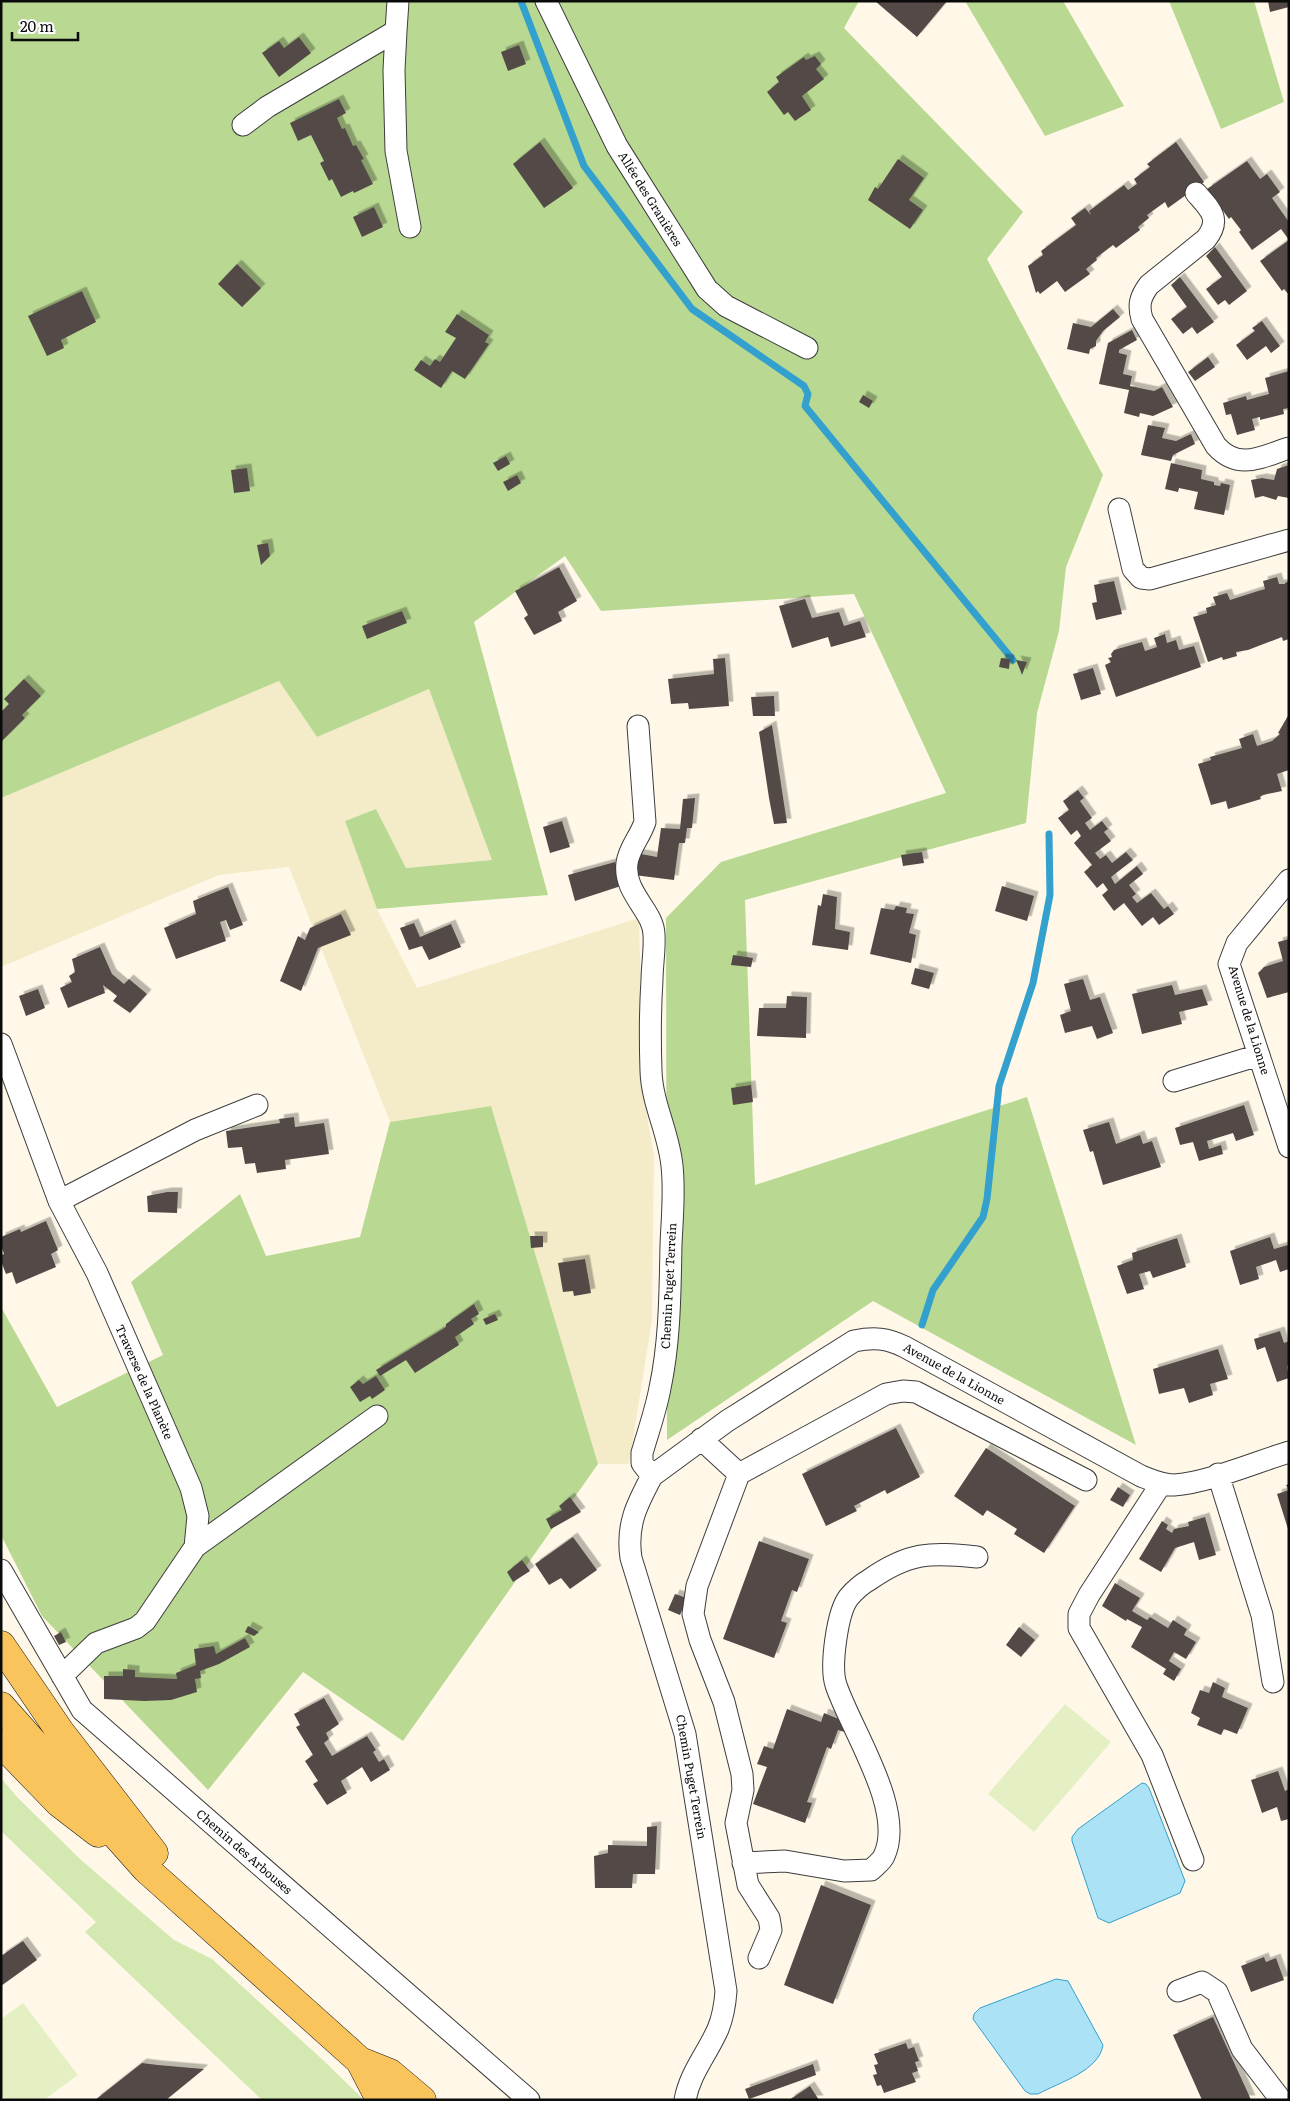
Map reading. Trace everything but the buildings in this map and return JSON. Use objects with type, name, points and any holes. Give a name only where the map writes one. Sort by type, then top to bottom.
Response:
[{"type":"main road","points":[[1,1645],[59,1730],[213,1930]]},
{"type":"main road","points":[[1,1706],[146,1869]]},
{"type":"main road","points":[[1,1742],[59,1804],[146,1869],[360,2062],[375,2090],[385,2100]]},
{"type":"main road","points":[[360,2062],[390,2073],[422,2100]]},
{"type":"street","points":[[398,1],[394,70],[396,150],[410,227]]},
{"type":"street","name":"Allée des Granières","points":[[546,1],[617,146],[707,289],[726,306],[807,348]]},
{"type":"street","points":[[243,125],[267,107],[396,31]]},
{"type":"street","points":[[1196,193],[1214,216],[1212,232],[1149,285],[1143,293],[1140,302],[1142,319],[1216,446],[1223,454],[1231,459],[1247,461],[1289,448]]},
{"type":"street","points":[[1119,509],[1133,569],[1141,578],[1150,579],[1289,540]]},
{"type":"street","name":"Chemin Puget Terrein","points":[[638,726],[645,822],[641,835],[629,852],[627,865],[629,880],[636,900],[650,920],[655,934],[652,982],[651,1072],[654,1099],[669,1143],[672,1168],[670,1316],[660,1389],[642,1453],[642,1463],[652,1476],[640,1498],[630,1525],[628,1540],[631,1558],[685,1734],[726,1992],[724,2011],[718,2029],[688,2084],[685,2100]]},
{"type":"street","name":"Avenue de la Lionne","points":[[1289,880],[1237,943],[1229,964],[1289,1147]]},
{"type":"street","name":"Traverse de la Planète","points":[[1,1044],[59,1201],[97,1273],[191,1488],[198,1516],[195,1547],[145,1621],[136,1628],[96,1643],[62,1676]]},
{"type":"street","points":[[1174,1081],[1259,1055]]},
{"type":"street","points":[[59,1201],[195,1130],[257,1105]]},
{"type":"street","name":"Avenue de la Lionne","points":[[652,1476],[727,1420],[854,1341],[879,1338],[906,1346],[1141,1476],[1161,1484],[1174,1485],[1218,1474],[1289,1452]]},
{"type":"street","points":[[759,1958],[771,1930],[769,1918],[748,1886],[743,1863],[736,1823],[743,1790],[742,1774],[724,1702],[700,1640],[693,1614],[698,1586],[739,1474],[886,1394],[903,1391],[916,1392],[1086,1480]]},
{"type":"street","points":[[195,1547],[376,1416]]},
{"type":"street","points":[[701,1439],[739,1474]]},
{"type":"street","points":[[1218,1474],[1262,1615],[1273,1682]]},
{"type":"street","points":[[1161,1484],[1089,1595],[1079,1614],[1080,1628],[1152,1755],[1193,1860]]},
{"type":"street","points":[[743,1863],[785,1861],[844,1871],[871,1870],[884,1857],[890,1835],[889,1816],[866,1749],[846,1710],[835,1683],[837,1626],[848,1598],[890,1565],[912,1556],[943,1553],[977,1557]]},
{"type":"street","name":"Chemin des Arbouses","points":[[1,1570],[82,1710],[529,2100]]},
{"type":"street","points":[[1178,1991],[1202,1982],[1216,1992],[1242,2050],[1281,2100]]},
{"type":"shaded area","points":[[279,681],[317,737],[429,689],[492,860],[406,868],[376,809],[345,821],[377,909],[417,988],[639,918],[643,1092],[654,1156],[652,1320],[629,1464],[598,1464],[491,1106],[390,1122],[289,867],[219,875],[1,967],[1,798]]},
{"type":"green space","points":[[1,1],[859,1],[844,28],[1023,212],[987,259],[1103,475],[1066,567],[1059,631],[1037,713],[1026,823],[745,900],[755,1185],[1027,1097],[1136,1445],[873,1301],[667,1440],[666,918],[721,862],[946,793],[854,594],[601,611],[565,556],[474,622],[548,895],[377,909],[345,821],[376,809],[406,868],[492,860],[429,689],[317,737],[279,681],[1,798]]},
{"type":"green space","points":[[965,1],[1063,1],[1124,106],[1045,136]]},
{"type":"green space","points":[[1169,1],[1254,1],[1284,102],[1221,129]]},
{"type":"green space","points":[[491,1106],[598,1464],[403,1741],[303,1672],[208,1790],[42,1616],[1,1535],[1,1307],[57,1407],[163,1355],[131,1282],[240,1194],[266,1256],[360,1237],[390,1122]]},
{"type":"green space","points":[[1065,1704],[1111,1742],[1034,1832],[988,1794]]},
{"type":"green space","points":[[1,1778],[17,1797],[80,1859],[174,1940],[212,1959],[364,2100],[262,2100],[85,1932],[96,1922],[2,1832]]},
{"type":"green space","points":[[23,2003],[78,2075],[44,2100],[6,2100],[1,2094],[1,2019]]},
{"type":"water","points":[[1142,1783],[1146,1784],[1149,1788],[1185,1881],[1180,1893],[1109,1923],[1098,1918],[1072,1837],[1078,1829]]},
{"type":"water","points":[[1056,1979],[1068,1981],[1103,2045],[1100,2054],[1086,2069],[1038,2094],[1030,2094],[1025,2091],[973,2019],[974,2014],[980,2008]]},
{"type":"waterway","points":[[521,1],[584,166],[692,309],[804,386],[808,394],[805,406],[1013,660]]},
{"type":"waterway","points":[[922,1325],[933,1290],[983,1217],[987,1199],[999,1086],[1033,983],[1050,895],[1049,834]]}]
